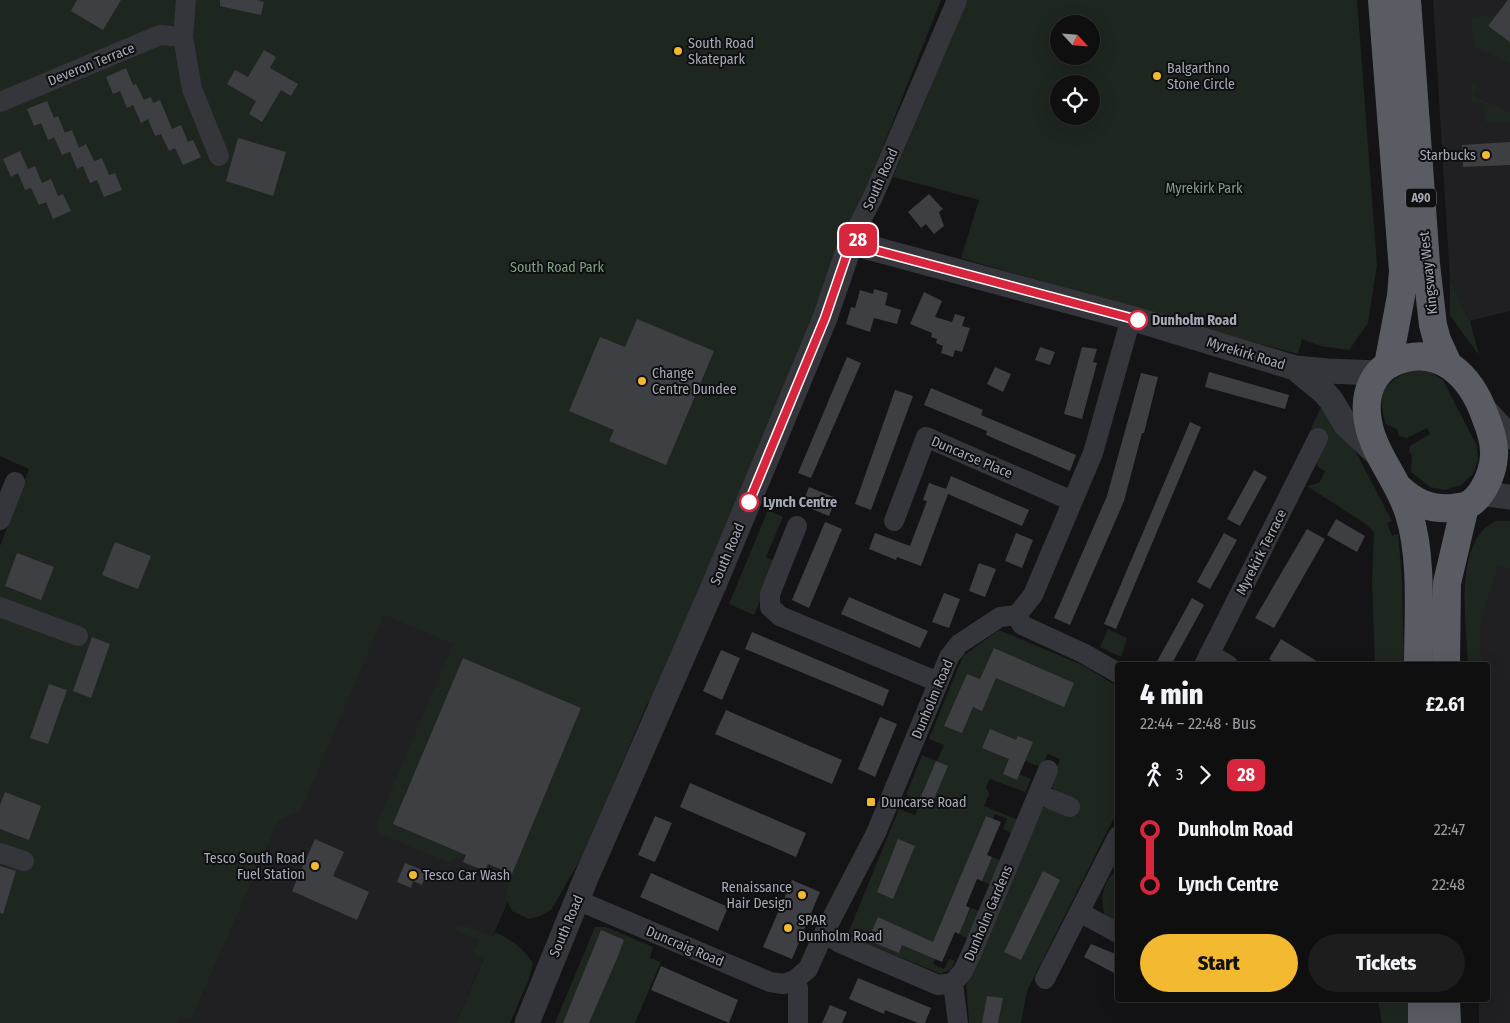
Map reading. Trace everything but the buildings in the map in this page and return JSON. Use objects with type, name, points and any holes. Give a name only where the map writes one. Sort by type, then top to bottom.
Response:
[{"type":"highway","name":"Kingsway West","points":[[1382,0],[1403,271],[1401,296],[1383,369],[1369,389],[1366,402],[1367,418],[1379,456],[1399,488],[1410,514],[1417,550],[1418,662]]},
{"type":"highway","name":"Kingsway West","points":[[1407,0],[1426,264],[1433,325],[1437,340],[1448,364]]},
{"type":"highway","name":"Kingsway West","points":[[1383,369],[1411,356],[1434,358],[1448,364],[1465,378],[1483,408],[1492,439],[1494,456],[1491,472],[1473,499],[1447,583],[1446,662]]},
{"type":"highway","name":"Kingsway West","points":[[1399,488],[1418,503],[1433,508],[1473,499]]},
{"type":"highway","points":[[1422,1002],[1422,1023]]},
{"type":"highway","points":[[1446,1002],[1447,1023]]},
{"type":"street","points":[[186,0],[183,36],[192,89],[219,156]]},
{"type":"street","name":"South Road","points":[[527,1023],[577,900],[760,476],[825,318],[853,236],[872,199],[957,0]]},
{"type":"street","name":"Deveron Terrace","points":[[0,102],[160,36],[183,36]]},
{"type":"street","name":"Myrekirk Road","points":[[853,236],[867,248],[1131,318],[1295,368],[1328,372],[1383,369]]},
{"type":"street","points":[[1115,670],[1083,653],[1022,625],[1017,614],[1033,595],[1093,453],[1131,318]]},
{"type":"street","name":"Myrekirk Road","points":[[1295,368],[1324,392],[1346,425],[1379,456]]},
{"type":"street","points":[[1483,408],[1510,437]]},
{"type":"street","name":"Duncarse Place","points":[[894,521],[926,437],[1072,501]]},
{"type":"street","name":"Myrekirk Terrace","points":[[1206,660],[1318,438]]},
{"type":"street","points":[[0,520],[15,482]]},
{"type":"street","points":[[1473,499],[1510,497]]},
{"type":"street","points":[[797,526],[770,594],[770,607],[780,616],[938,682]]},
{"type":"street","points":[[0,607],[78,636]]},
{"type":"street","name":"Dunholm Road","points":[[796,980],[808,969],[824,933],[876,834],[949,657],[959,644],[1000,617],[1017,614]]},
{"type":"street","name":"Dunholm Gardens","points":[[953,983],[963,971],[972,952],[1048,770]]},
{"type":"street","points":[[1038,794],[1070,807]]},
{"type":"street","points":[[1045,979],[1115,843]]},
{"type":"street","points":[[0,853],[24,861]]},
{"type":"street","name":"Duncraig Road","points":[[577,900],[770,982],[783,984],[796,980]]},
{"type":"street","points":[[1079,912],[1115,931]]},
{"type":"street","points":[[824,933],[840,944],[938,985],[953,983],[958,1023]]},
{"type":"street","points":[[796,980],[798,988],[798,1023]]},
{"type":"shaded area","points":[[1433,0],[1510,0],[1510,311],[1470,321],[1450,280]]},
{"type":"shaded area","points":[[1510,534],[1510,1023],[1479,1023],[1479,1002],[1490,1002],[1490,662],[1472,662],[1471,572]]},
{"type":"shaded area","points":[[384,614],[592,703],[456,1023],[178,1023],[181,1017],[191,1021],[279,819]]},
{"type":"green space","name":"South Road Park","points":[[0,0],[941,0],[661,707],[648,702],[583,855],[551,910],[538,917],[529,919],[512,911],[505,896],[512,874],[581,708],[463,658],[466,855],[448,862],[380,834],[376,826],[453,644],[384,615],[301,810],[279,820],[191,1021],[181,1017],[178,1023],[0,1023],[0,546],[29,469],[0,456]]},
{"type":"green space","name":"Myrekirk Park","points":[[967,0],[1357,0],[1377,265],[1368,323],[1349,350],[1320,346],[1302,339],[1298,354],[961,258],[979,200],[893,177]]},
{"type":"green space","points":[[1496,16],[1489,26],[1506,39],[1510,38],[1510,63],[1474,47],[1471,17]]},
{"type":"green space","points":[[1472,82],[1478,85],[1473,96],[1510,112],[1510,123],[1485,122],[1484,103],[1472,103]]},
{"type":"green space","points":[[1450,280],[1470,321],[1479,355],[1450,316]]},
{"type":"green space","points":[[1411,370],[1428,371],[1443,380],[1477,446],[1478,460],[1473,474],[1461,485],[1445,490],[1430,487],[1411,472],[1412,456],[1409,451],[1410,446],[1430,434],[1427,428],[1407,438],[1399,436],[1397,429],[1386,424],[1382,405],[1384,391],[1394,380]]},
{"type":"green space","points":[[1323,403],[1338,418],[1392,521],[1387,523],[1392,536],[1398,534],[1402,578],[1404,662],[1375,662],[1372,580],[1374,533],[1367,525],[1307,486],[1319,483],[1325,471],[1318,467],[1309,433]]},
{"type":"green space","points":[[768,510],[783,517],[766,557],[777,562],[754,615],[729,604]]},
{"type":"green space","points":[[1496,521],[1510,521],[1510,569],[1498,565],[1480,624],[1481,662],[1468,662],[1465,614],[1466,576],[1474,543],[1487,526]]},
{"type":"green space","points":[[1108,629],[1127,638],[1121,657],[1100,647]]},
{"type":"green space","points":[[999,630],[1082,665],[1115,685],[1115,816],[1027,991],[1021,1023],[969,1023],[966,980],[1043,808],[1051,807],[1057,794],[1052,787],[1053,778],[1060,759],[1048,754],[1041,767],[1025,761],[1019,774],[1031,779],[1025,792],[990,779],[986,787],[989,794],[984,806],[1018,820],[1012,834],[1003,829],[1007,819],[995,814],[993,819],[986,816],[970,854],[992,857],[1002,861],[991,885],[982,881],[986,871],[973,865],[953,913],[966,918],[971,908],[981,912],[969,939],[959,934],[963,924],[951,918],[933,964],[944,969],[949,959],[955,961],[951,969],[941,974],[853,938],[849,931],[899,809],[915,815],[921,802],[906,795],[922,755],[937,761],[944,745],[929,739],[963,656]]},
{"type":"green space","points":[[1115,872],[1115,927],[1106,916],[1102,900],[1106,883]]},
{"type":"green space","points":[[466,926],[493,937],[495,932],[507,938],[525,952],[533,963],[529,979],[510,1023],[456,1023],[484,958],[473,954],[479,940],[451,928]]},
{"type":"green space","points":[[595,927],[606,927],[653,947],[650,958],[661,962],[635,1023],[555,1023]]},
{"type":"green space","points":[[1378,1002],[1412,1002],[1412,1023],[1382,1023]]},
{"type":"bus line","name":"28","points":[[749,502],[825,318],[853,236],[867,248],[1138,320]]},
{"type":"place","name":"South Road Skatepark","points":[[678,51]]},
{"type":"place","name":"Balgarthno Stone Circle","points":[[1157,76]]},
{"type":"place","name":"Starbucks","points":[[1486,155]]},
{"type":"place","name":"Dunholm Road","points":[[1138,320]]},
{"type":"place","name":"Change Centre Dundee","points":[[642,381]]},
{"type":"place","name":"Lynch Centre","points":[[749,502]]},
{"type":"place","name":"Duncarse Road","points":[[871,802]]},
{"type":"place","name":"Tesco South Road Fuel Station","points":[[315,866]]},
{"type":"place","name":"Tesco Car Wash","points":[[413,875]]},
{"type":"place","name":"Renaissance Hair Design","points":[[802,895]]},
{"type":"place","name":"SPAR Dunholm Road","points":[[788,928]]}]
